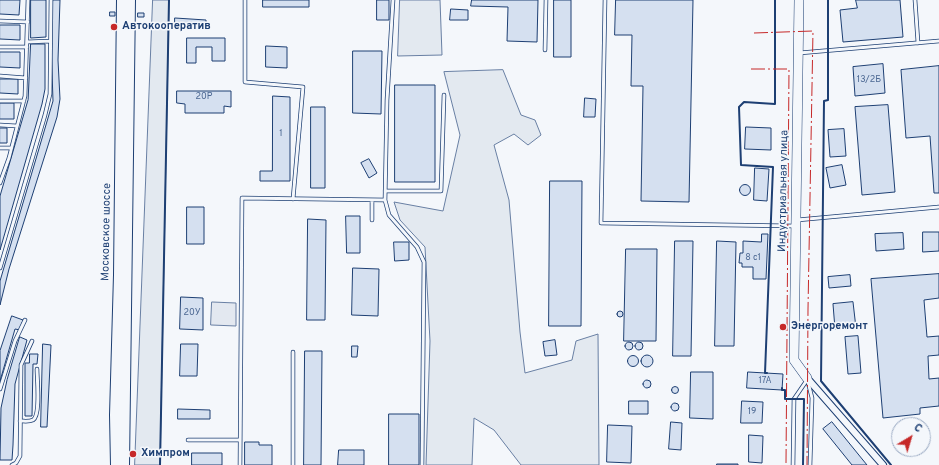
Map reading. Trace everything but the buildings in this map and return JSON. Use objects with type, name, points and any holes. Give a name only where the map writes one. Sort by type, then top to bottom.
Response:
[{"type":"main road","name":"Московское шоссе","points":[[116,465],[115,415],[119,275],[122,0]]},
{"type":"main road","name":"Московское шоссе","points":[[124,465],[130,0]]},
{"type":"street","name":"Индустриальная улица","points":[[799,0],[794,360],[808,378]]},
{"type":"street","points":[[808,378],[883,465]]},
{"type":"lane","points":[[0,183],[1,174],[11,148],[25,96],[28,0]]},
{"type":"lane","points":[[0,268],[50,94],[51,0]]},
{"type":"lane","points":[[246,0],[245,82],[303,87],[293,199]]},
{"type":"lane","points":[[393,0],[387,100],[385,200],[389,216],[417,247],[424,262],[422,465]]},
{"type":"lane","points":[[546,0],[546,50]]},
{"type":"lane","points":[[605,0],[601,223],[796,223],[939,208]]},
{"type":"lane","points":[[914,0],[918,43]]},
{"type":"lane","points":[[0,21],[28,22]]},
{"type":"lane","points":[[798,53],[939,41]]},
{"type":"lane","points":[[27,42],[50,42]]},
{"type":"lane","points":[[0,46],[27,47]]},
{"type":"lane","points":[[0,76],[26,78]]},
{"type":"lane","points":[[385,191],[441,191],[444,95]]},
{"type":"lane","points":[[0,101],[24,102]]},
{"type":"lane","points":[[0,125],[17,126]]},
{"type":"lane","points":[[0,148],[11,148]]},
{"type":"lane","points":[[240,465],[242,198],[385,200]]},
{"type":"lane","points":[[372,200],[372,220]]},
{"type":"lane","points":[[0,389],[15,341],[25,320]]},
{"type":"lane","points":[[12,465],[16,463],[20,456],[21,365],[32,341]]},
{"type":"lane","points":[[293,352],[293,465]]},
{"type":"lane","points":[[20,421],[31,421],[35,418],[38,409],[37,369]]},
{"type":"lane","points":[[793,465],[794,399],[808,378]]},
{"type":"lane","points":[[808,378],[812,398],[810,465]]},
{"type":"lane","points":[[188,440],[240,440]]},
{"type":"shaded area","points":[[153,0],[169,0],[160,465],[135,465]]},
{"type":"shaded area","points":[[400,0],[440,0],[442,55],[398,56]]},
{"type":"shaded area","points":[[503,70],[521,115],[535,120],[541,135],[528,145],[514,134],[494,145],[509,200],[520,332],[525,373],[572,360],[576,341],[598,334],[599,465],[521,465],[494,430],[474,418],[472,465],[426,465],[430,341],[425,247],[400,220],[394,202],[443,211],[460,135],[444,72]]},
{"type":"shaded area","points":[[212,302],[236,303],[236,326],[211,325]]},
{"type":"wall","points":[[160,465],[169,0]]},
{"type":"wall","points":[[767,373],[765,373],[773,167],[741,165],[739,107],[744,102],[775,104],[775,0]]},
{"type":"wall","points":[[828,0],[828,100],[824,101],[821,381],[891,465]]},
{"type":"wall","points":[[782,388],[782,390],[785,390],[785,399],[804,399],[803,465]]},
{"type":"power","points":[[754,33],[813,31],[807,465]]},
{"type":"power","points":[[751,69],[789,69],[786,465]]},
{"type":"place","name":"Автокооператив","points":[[114,27]]},
{"type":"place","name":"Энергоремонт","points":[[783,327]]},
{"type":"place","name":"Химпром","points":[[133,454]]}]
